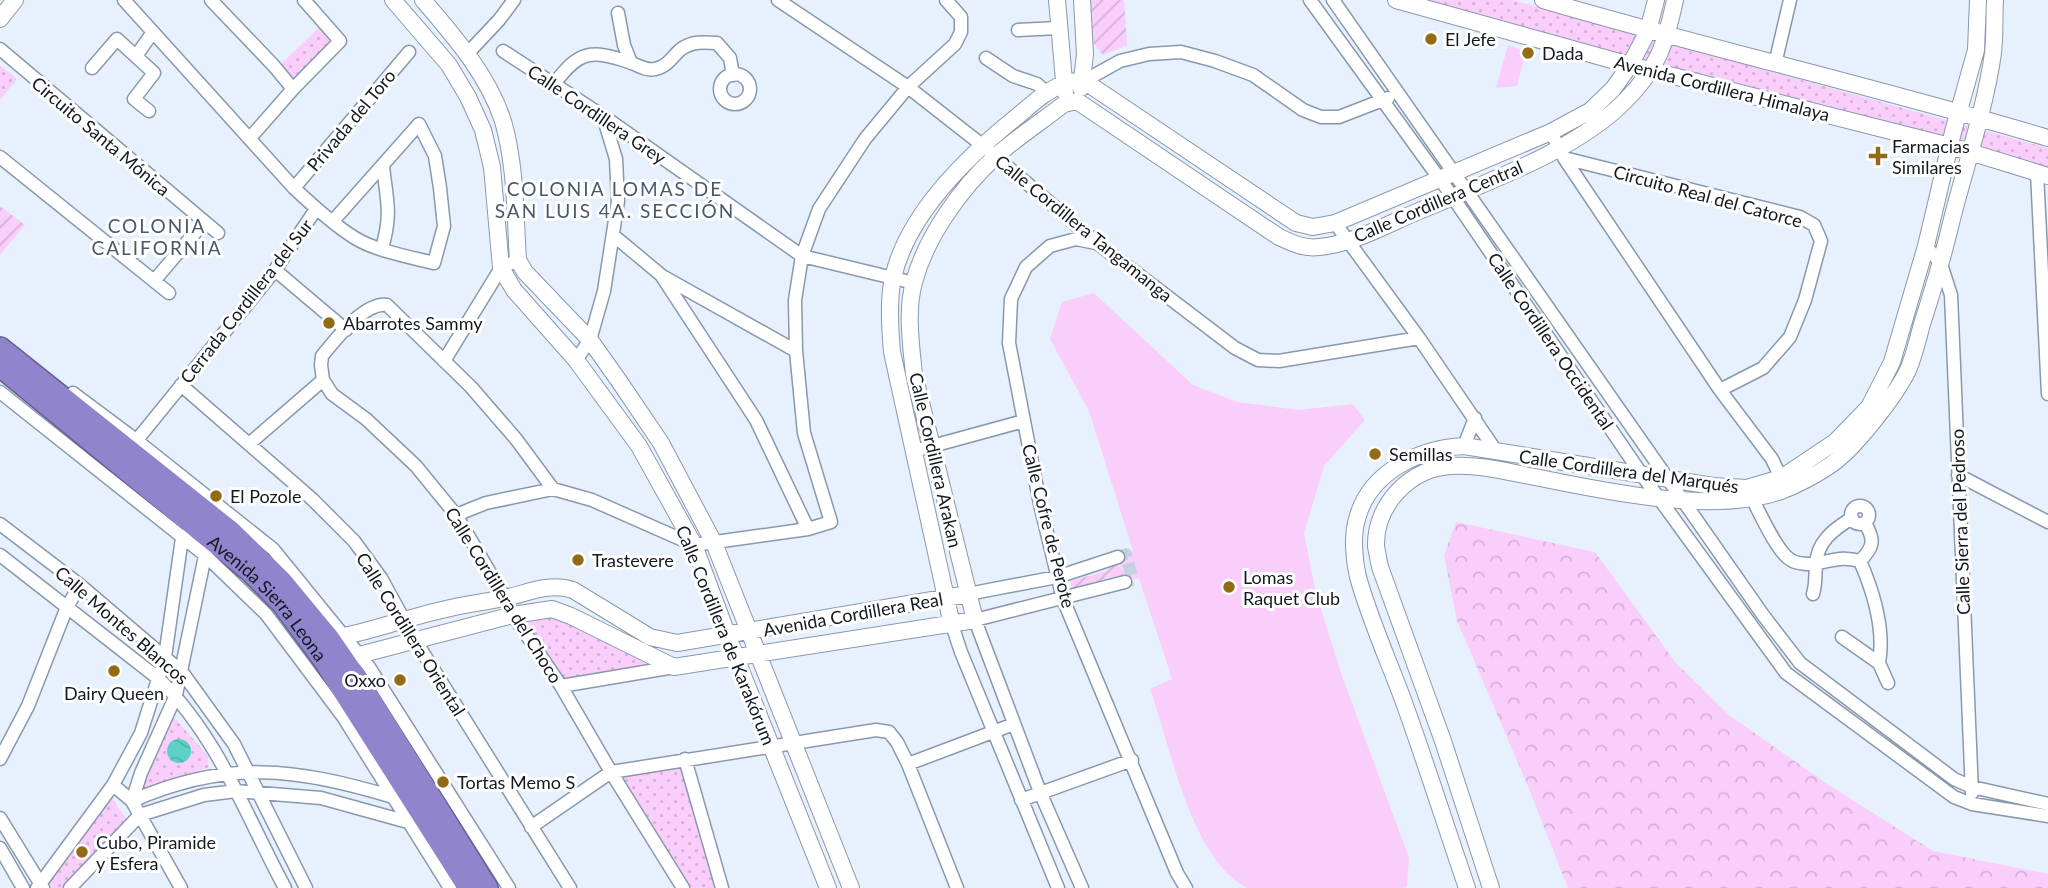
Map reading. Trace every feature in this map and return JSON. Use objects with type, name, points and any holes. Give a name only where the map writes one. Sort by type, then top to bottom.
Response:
[{"type":"highway","points":[[0,334],[14,345],[25,368]]},
{"type":"highway","name":"Avenida Sierra Leona","points":[[0,348],[231,531],[267,565],[337,649],[487,888]]},
{"type":"highway","name":"Avenida Sierra Leona","points":[[0,366],[126,449],[199,539],[250,571],[282,603],[337,649],[470,888]]},
{"type":"highway","points":[[0,380],[83,445],[126,449]]},
{"type":"highway","points":[[173,486],[175,495],[187,510],[199,539],[227,542],[252,561],[267,565]]},
{"type":"highway","points":[[337,649],[362,687]]},
{"type":"street","name":"Cerrada Cordillera del Sur","points":[[124,0],[316,209],[275,270],[126,449]]},
{"type":"street","points":[[211,0],[293,89]]},
{"type":"street","points":[[250,138],[340,41],[304,0]]},
{"type":"street","points":[[423,0],[484,79],[502,121],[514,177],[518,260],[501,268],[444,361]]},
{"type":"street","points":[[467,54],[514,0]]},
{"type":"street","name":"Calle Cordillera Tangamanga","points":[[778,0],[908,87],[982,145],[1097,243],[1235,348],[1258,360],[1279,362],[1419,338]]},
{"type":"street","points":[[456,515],[486,503],[553,489],[592,499],[694,545],[808,529],[831,522],[804,433],[796,351],[795,300],[803,256],[819,209],[842,171],[887,109],[955,44],[961,32],[961,17],[946,0]]},
{"type":"street","points":[[1057,0],[1065,83],[1071,103]]},
{"type":"street","points":[[1071,103],[1084,81],[1082,0]]},
{"type":"street","name":"Calle Cordillera Occidental","points":[[1310,0],[1439,180],[1459,193],[1800,663],[1954,779],[1972,787],[2048,804]]},
{"type":"street","name":"Calle Cordillera Occidental","points":[[1333,0],[1455,174],[1459,193],[1642,475],[1786,673],[1954,797],[1972,804],[2048,816]]},
{"type":"street","name":"Avenida Cordillera Himalaya","points":[[1396,0],[1630,65],[1969,151],[2042,175]]},
{"type":"street","name":"Avenida Cordillera Himalaya","points":[[1543,0],[1648,31],[1958,111],[2048,138]]},
{"type":"street","name":"Calle Cordillera Central","points":[[1084,81],[1296,223],[1313,226],[1335,223],[1551,132],[1590,111],[1613,89],[1630,65],[1648,31],[1656,0]]},
{"type":"street","name":"Calle Cordillera Central","points":[[1071,103],[1279,237],[1298,246],[1318,247],[1348,241],[1459,193],[1562,153],[1599,125],[1653,70],[1668,35],[1675,0]]},
{"type":"street","points":[[1775,64],[1790,0]]},
{"type":"street","name":"Calle Cordillera del Marqués","points":[[1469,888],[1358,576],[1355,546],[1357,517],[1365,500],[1390,472],[1422,454],[1447,447],[1464,446],[1750,494],[1781,478],[1835,442],[1869,407],[1892,362],[1926,246],[1958,111],[1976,50],[1978,0]]},
{"type":"street","name":"Calle Cordillera del Marqués","points":[[1490,885],[1443,741],[1380,567],[1376,546],[1381,518],[1392,499],[1412,478],[1430,470],[1451,466],[1485,467],[1597,489],[1682,500],[1779,492],[1807,480],[1835,463],[1880,414],[1908,369],[1941,264],[1978,117],[1993,53],[1995,0]]},
{"type":"street","points":[[0,19],[17,1]]},
{"type":"street","name":"Calle Cordillera de Karakórum","points":[[398,2],[449,65],[483,130],[492,167],[501,268],[514,290],[576,360],[639,446],[694,545],[828,888]]},
{"type":"street","points":[[618,13],[624,45],[631,63]]},
{"type":"street","points":[[1018,30],[1059,28]]},
{"type":"street","points":[[136,56],[153,32]]},
{"type":"street","points":[[92,68],[117,39],[154,73],[134,99],[149,110]]},
{"type":"street","points":[[554,84],[577,60],[596,53],[643,69],[656,69],[669,62],[681,48],[699,41],[716,43],[730,58],[733,75]]},
{"type":"street","name":"Circuito Santa Mónica","points":[[0,49],[218,233]]},
{"type":"street","points":[[1976,50],[1993,53]]},
{"type":"street","name":"Calle Cordillera Grey","points":[[503,51],[603,116],[803,256],[914,283]]},
{"type":"street","name":"Privada del Toro","points":[[294,188],[409,52]]},
{"type":"street","name":"Calle Cordillera Arakan","points":[[1058,888],[961,652],[944,598],[892,352],[890,328],[893,277],[908,239],[932,200],[982,145],[1046,92],[1065,83],[1084,81],[1121,61],[1149,54],[1181,52],[1215,61],[1253,75],[1303,110],[1321,117],[1339,117],[1398,93]]},
{"type":"street","points":[[986,58],[1013,76],[1037,84],[1046,92]]},
{"type":"street","name":"Calle Cordillera Arakan","points":[[1071,103],[995,157],[948,210],[927,250],[914,283],[911,344],[915,374],[975,620],[1040,792],[1082,888]]},
{"type":"street","points":[[576,360],[590,340],[604,292],[618,201],[616,159],[603,116]]},
{"type":"street","points":[[316,209],[354,237],[434,263],[444,226],[435,156],[419,124],[333,220]]},
{"type":"street","points":[[1551,132],[1562,153],[1720,390],[1772,459],[1781,478]]},
{"type":"street","name":"Circuito Real del Catorce","points":[[1562,153],[1800,217],[1814,225],[1821,241],[1805,300],[1790,337],[1763,368],[1720,390]]},
{"type":"street","points":[[0,157],[169,293]]},
{"type":"street","points":[[382,248],[389,216],[383,167]]},
{"type":"street","points":[[2042,175],[2048,394]]},
{"type":"street","points":[[154,281],[204,222]]},
{"type":"street","points":[[1335,223],[1419,338],[1496,451]]},
{"type":"street","points":[[613,235],[660,275],[796,351]]},
{"type":"street","name":"Calle Cofre de Perote","points":[[1097,243],[1076,239],[1050,246],[1026,267],[1012,299],[1009,343],[1063,599],[1177,873],[1186,888]]},
{"type":"street","name":"Calle Sierra del Pedroso","points":[[1926,246],[1941,264],[1951,295],[1972,804]]},
{"type":"street","name":"Calle Cordillera de Karakórum","points":[[518,260],[525,272],[590,340],[661,443],[714,543],[851,888]]},
{"type":"street","points":[[275,270],[346,330]]},
{"type":"street","points":[[660,275],[756,420],[808,529]]},
{"type":"street","points":[[249,444],[323,380],[322,356],[346,330],[372,306],[387,305],[471,387],[516,439],[553,489]]},
{"type":"street","name":"Calle Cordillera del Choco","points":[[323,380],[332,394],[366,419],[416,466],[456,515],[513,615],[561,686],[683,888]]},
{"type":"street","name":"Calle Cordillera Oriental","points":[[181,385],[312,499],[354,541],[381,578],[415,640],[570,888]]},
{"type":"street","name":"Avenida Sierra Leona","points":[[0,392],[199,539],[266,614],[317,679],[450,888]]},
{"type":"street","points":[[1464,446],[1475,418]]},
{"type":"street","points":[[914,451],[1024,421]]},
{"type":"street","name":"Avenida Sierra Leona","points":[[126,449],[274,549],[337,649],[509,888]]},
{"type":"street","points":[[1597,489],[1603,469]]},
{"type":"street","points":[[1958,475],[2048,522]]},
{"type":"street","points":[[1376,486],[1392,499]]},
{"type":"street","points":[[1750,494],[1758,512],[1791,561],[1816,564],[1834,558],[1860,561],[1871,551],[1874,544],[1865,523],[1869,516],[1863,507],[1855,508],[1852,518],[1826,537],[1818,553],[1816,564],[1816,583],[1813,594]]},
{"type":"street","name":"Calle Montes Blancos","points":[[0,524],[80,586],[182,672],[234,744],[306,888]]},
{"type":"street","points":[[0,818],[40,887],[113,785],[141,733],[199,539]]},
{"type":"street","points":[[132,801],[141,773],[176,695],[182,672],[199,539]]},
{"type":"street","name":"Calle Montes Blancos","points":[[0,555],[176,695],[206,735],[227,772],[285,888]]},
{"type":"street","name":"Avenida Cordillera Real","points":[[337,649],[406,620],[548,586],[562,586],[573,590],[650,637],[677,643],[1057,577],[1118,557]]},
{"type":"street","points":[[1860,561],[1880,624],[1882,647],[1879,663]]},
{"type":"street","points":[[919,602],[939,569]]},
{"type":"street","name":"Avenida Cordillera Real","points":[[561,686],[952,625],[1125,582]]},
{"type":"street","points":[[0,759],[28,706],[67,607],[80,586]]},
{"type":"street","points":[[337,649],[415,640],[513,615],[552,609],[674,667]]},
{"type":"street","points":[[1842,637],[1879,663],[1888,683]]},
{"type":"street","points":[[1786,673],[1800,663]]},
{"type":"street","points":[[908,764],[1014,724]]},
{"type":"street","points":[[531,827],[611,772],[792,742],[876,730],[890,732],[908,764],[957,888]]},
{"type":"street","points":[[1420,748],[1443,741]]},
{"type":"street","points":[[685,759],[722,888]]},
{"type":"street","points":[[1021,800],[1132,760]]},
{"type":"street","points":[[132,801],[164,788],[227,772],[319,777],[393,797]]},
{"type":"street","points":[[113,785],[132,801],[180,888]]},
{"type":"street","points":[[70,888],[140,815],[204,795],[236,791],[321,798],[408,822]]},
{"type":"street","points":[[0,848],[23,888]]},
{"type":"street","points":[[1469,888],[1490,885]]},
{"type":"green space","points":[[1091,0],[1124,0],[1127,45],[1103,55],[1089,38]]},
{"type":"green space","points":[[1424,0],[1512,0],[2048,148],[2048,173]]},
{"type":"green space","points":[[322,25],[336,42],[294,83],[279,66]]},
{"type":"green space","points":[[1508,45],[1526,51],[1517,86],[1496,88]]},
{"type":"green space","points":[[0,65],[17,79],[0,100]]},
{"type":"green space","points":[[0,206],[25,225],[0,255]]},
{"type":"green space","name":"Lomas Raquet Club","points":[[1094,293],[1193,385],[1237,402],[1298,410],[1353,404],[1365,420],[1324,466],[1304,533],[1316,593],[1341,673],[1409,858],[1407,886],[1404,888],[1247,888],[1227,873],[1197,827],[1175,770],[1150,689],[1172,679],[1139,578],[1125,582],[1118,557],[1133,551],[1089,411],[1050,339],[1062,302]]},
{"type":"green space","points":[[1456,522],[1595,552],[1675,662],[1730,716],[1829,785],[1933,851],[2048,874],[2048,888],[1568,888],[1457,621],[1444,555]]},
{"type":"green space","points":[[1115,564],[1123,568],[1123,577],[1108,577],[1076,591],[1071,589],[1071,581],[1106,571]]},
{"type":"green space","points":[[556,615],[666,665],[563,683],[526,618]]},
{"type":"green space","points":[[173,716],[208,756],[209,767],[142,792],[140,785]]},
{"type":"green space","points":[[680,764],[716,888],[690,888],[617,774]]},
{"type":"green space","points":[[111,797],[128,821],[63,888],[52,888],[49,882]]},
{"type":"water","points":[[179,739],[187,743],[191,751],[187,759],[179,763],[171,759],[167,751],[171,743]]},
{"type":"tunnel","points":[[1118,557],[1126,554],[1133,580],[1125,582]]},
{"type":"place","name":"El Jefe","points":[[1431,39]]},
{"type":"place","name":"Dada","points":[[1528,53]]},
{"type":"place","name":"Farmacias Similares","points":[[1878,156]]},
{"type":"place","name":"Abarrotes Sammy","points":[[329,323]]},
{"type":"place","name":"Semillas","points":[[1375,454]]},
{"type":"place","name":"El Pozole","points":[[216,496]]},
{"type":"place","name":"Trastevere","points":[[578,560]]},
{"type":"place","name":"Lomas Raquet Club","points":[[1229,587]]},
{"type":"place","name":"Dairy Queen","points":[[114,671]]},
{"type":"place","name":"Oxxo","points":[[400,680]]},
{"type":"place","name":"Tortas Memo S","points":[[443,782]]},
{"type":"place","name":"Cubo, Piramide y Esfera","points":[[82,852]]},
{"type":"district","name":"COLONIA LOMAS DE SAN LUIS 4A. SECCIÓN","points":[[615,199]]},
{"type":"district","name":"COLONIA CALIFORNIA","points":[[157,236]]}]
